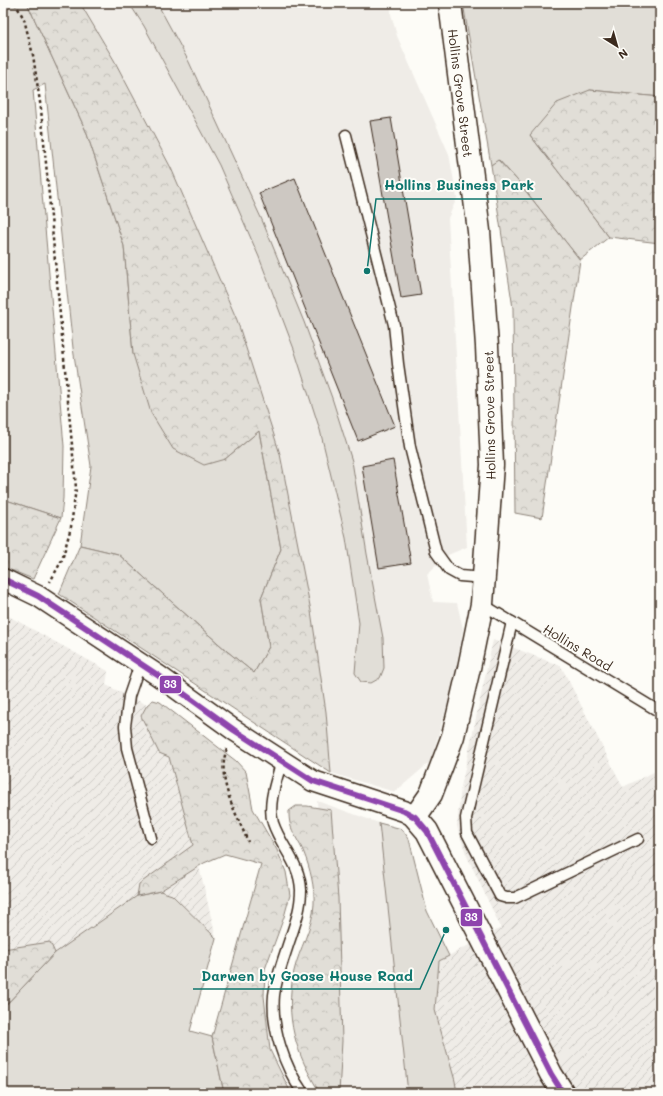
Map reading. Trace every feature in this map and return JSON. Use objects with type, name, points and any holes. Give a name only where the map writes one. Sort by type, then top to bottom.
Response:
[{"type":"street","name":"Hollins Grove Street","points":[[409,814],[430,794],[453,736],[482,604],[492,465],[487,346],[479,231],[450,3]]},
{"type":"street","points":[[3,579],[41,598],[140,664],[234,730],[313,781],[409,814],[426,832],[563,1093]]},
{"type":"lane","points":[[346,135],[394,325],[410,446],[436,552],[449,570],[460,576],[484,578]]},
{"type":"lane","name":"Hollins Road","points":[[482,604],[660,712]]},
{"type":"lane","points":[[512,622],[466,818],[468,833],[500,896],[515,898],[638,839]]},
{"type":"lane","points":[[140,664],[129,696],[125,726],[127,748],[151,838]]},
{"type":"lane","points":[[282,760],[272,801],[271,814],[277,832],[296,864],[300,876],[301,889],[300,908],[280,970],[274,996],[274,1020],[284,1059],[294,1080],[303,1093]]},
{"type":"path","points":[[15,3],[24,19],[33,55],[41,109],[76,488],[72,528],[62,560],[41,598]]},
{"type":"path","points":[[234,730],[223,758],[224,776],[228,796],[248,842]]},
{"type":"shaded area","points":[[49,3],[391,3],[391,14],[397,36],[449,154],[457,198],[448,218],[467,547],[448,555],[427,574],[433,602],[457,603],[463,629],[452,690],[430,762],[395,792],[331,773],[322,766],[259,431]]},
{"type":"shaded area","points":[[3,613],[108,671],[106,685],[147,705],[141,717],[169,757],[194,845],[216,938],[172,895],[55,953],[3,1008]]},
{"type":"shaded area","points":[[493,640],[561,666],[623,787],[660,769],[660,1093],[457,1093],[435,1010],[439,961],[501,928],[466,854],[457,826],[461,787]]},
{"type":"shaded area","points":[[317,801],[379,823],[402,829],[409,839],[427,911],[449,956],[439,961],[457,1093],[323,1093],[324,910]]},
{"type":"green space","points":[[3,3],[27,3],[86,131],[124,246],[133,354],[225,459],[259,431],[281,549],[261,598],[269,647],[254,673],[228,652],[118,554],[80,545],[91,466],[73,348],[45,84],[33,90],[64,446],[61,518],[3,499]]},
{"type":"green space","points":[[27,3],[80,3],[114,60],[171,168],[237,320],[280,454],[311,611],[326,712],[331,773],[59,594],[80,545],[118,554],[228,652],[254,673],[269,647],[261,598],[281,549],[259,431],[225,459],[204,465],[173,449],[151,413],[133,354],[124,246],[86,131]]},
{"type":"green space","points":[[129,3],[157,3],[189,62],[262,220],[304,322],[332,398],[352,461],[367,554],[383,638],[384,668],[380,678],[371,683],[361,682],[355,673],[359,623],[346,538],[320,430],[294,349],[259,257],[219,165],[144,26]]},
{"type":"green space","points":[[463,3],[660,3],[660,97],[590,90],[530,135],[609,237],[580,260],[517,180],[499,160],[491,165]]},
{"type":"green space","points":[[590,90],[660,97],[660,243],[609,237],[530,135],[557,103]]},
{"type":"green space","points":[[498,160],[517,180],[580,260],[542,518],[515,513],[513,308],[491,165]]},
{"type":"green space","points":[[3,499],[61,518],[33,579],[3,567]]},
{"type":"green space","points":[[153,700],[160,702],[236,761],[246,772],[253,809],[277,850],[286,872],[290,895],[284,917],[265,969],[264,996],[270,1050],[291,1093],[224,1093],[212,1037],[261,864],[225,854],[204,863],[160,891],[137,896],[139,884],[193,845],[169,757],[159,753],[141,716],[147,705]]},
{"type":"green space","points":[[296,806],[307,806],[331,810],[338,898],[342,1041],[339,1093],[320,1093],[304,1064],[294,1035],[290,1004],[291,988],[296,963],[309,930],[314,904],[312,878],[302,849],[292,830],[290,822],[289,811]]},
{"type":"green space","points":[[379,823],[402,829],[409,839],[427,911],[449,956],[439,961],[435,1010],[457,1093],[408,1093]]},
{"type":"green space","points":[[160,891],[172,895],[216,938],[190,1031],[212,1037],[224,1093],[3,1093],[3,1008],[55,953],[137,896]]},
{"type":"green space","points":[[50,942],[55,953],[3,1008],[3,949]]},
{"type":"building","points":[[391,118],[421,295],[401,298],[370,121]]},
{"type":"building","points":[[295,178],[395,426],[358,441],[259,193]]},
{"type":"building","points":[[393,460],[411,563],[379,568],[362,466]]},
{"type":"transit line","name":"33","points":[[3,579],[38,596],[159,676],[234,730],[313,781],[404,811],[415,817],[427,831],[551,1074],[563,1093]]},
{"type":"place","name":"Hollins Business Park","points":[[367,271]]},
{"type":"place","name":"Darwen by Goose House Road","points":[[446,930]]}]
